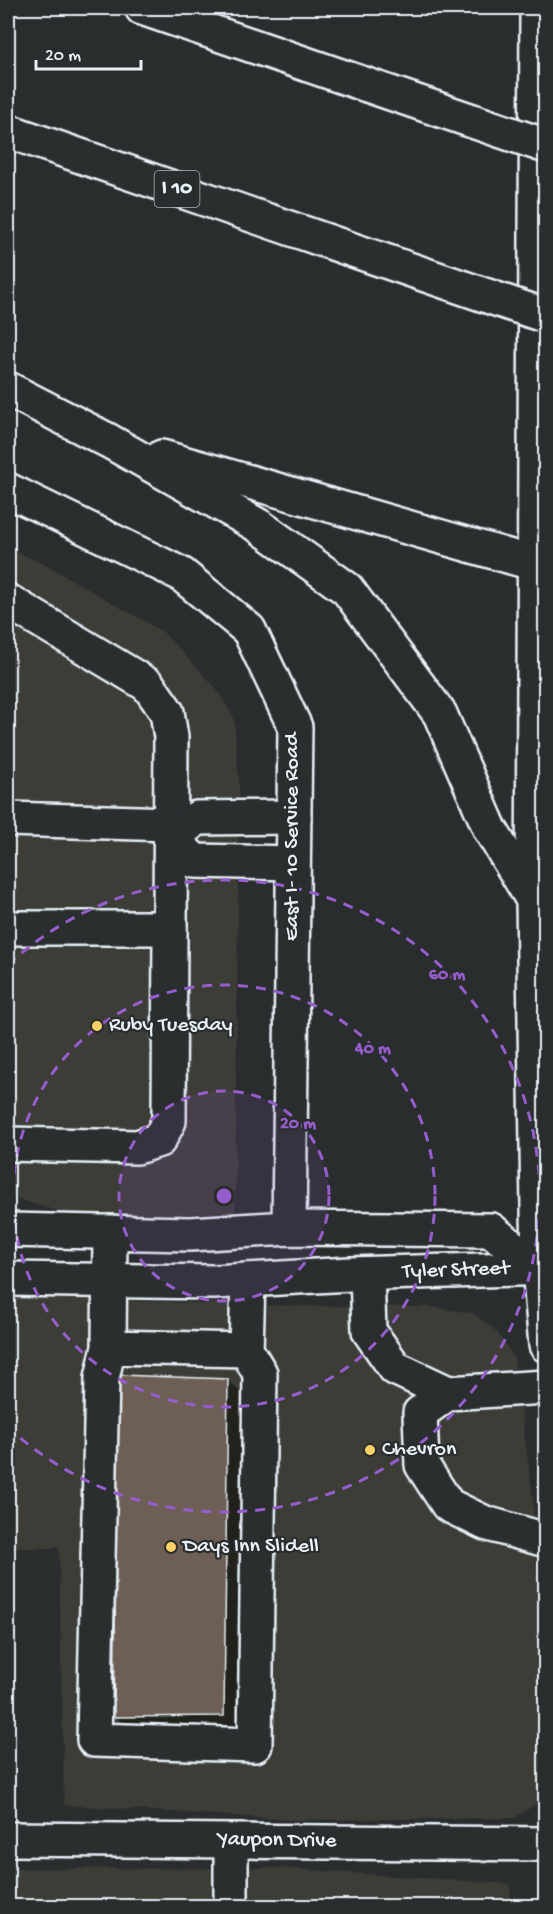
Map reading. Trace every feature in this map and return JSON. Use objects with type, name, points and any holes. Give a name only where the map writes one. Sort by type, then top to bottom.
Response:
[{"type":"main road","points":[[142,8],[546,146]]},
{"type":"main road","points":[[537,8],[540,565],[533,900],[546,1345]]},
{"type":"main road","name":"I 10","points":[[8,131],[546,316]]},
{"type":"main road","points":[[8,388],[109,441],[258,526],[347,589],[440,714],[490,829],[533,900]]},
{"type":"main road","points":[[109,441],[540,565]]},
{"type":"main road","name":"East I- 10 Service Road","points":[[8,490],[181,574],[249,630],[295,727],[290,1228]]},
{"type":"main road","points":[[8,601],[148,685],[166,712],[171,737],[169,1121],[159,1140],[137,1147],[8,1144]]},
{"type":"main road","points":[[8,819],[171,832],[197,818],[294,818]]},
{"type":"main road","points":[[171,832],[195,861],[294,862]]},
{"type":"main road","points":[[8,928],[170,928]]},
{"type":"main road","name":"Tyler Street","points":[[8,1230],[189,1234],[290,1228],[491,1230],[542,1268]]},
{"type":"main road","points":[[110,1232],[109,1347],[102,1378],[94,1740],[255,1745],[260,1373],[246,1350],[248,1280]]},
{"type":"main road","name":"Tyler Street","points":[[8,1279],[214,1282],[542,1268]]},
{"type":"main road","points":[[368,1274],[369,1331],[395,1368],[448,1393],[546,1387]]},
{"type":"main road","points":[[109,1347],[246,1350]]},
{"type":"main road","points":[[448,1393],[420,1413],[422,1465],[448,1504],[485,1523],[546,1540]]},
{"type":"main road","name":"Yaupon Drive","points":[[8,1839],[546,1844]]},
{"type":"main road","points":[[231,1841],[231,1906]]},
{"type":"shaded area","points":[[8,548],[50,567],[163,632],[215,687],[234,718],[239,783],[235,1212],[134,1216],[70,1215],[8,1196]]},
{"type":"shaded area","points":[[8,1297],[293,1306],[430,1307],[473,1313],[497,1332],[514,1358],[533,1499],[536,1568],[545,1661],[545,1798],[514,1818],[294,1820],[64,1805],[59,1548],[8,1548]]},
{"type":"shaded area","points":[[278,1868],[510,1884],[510,1906],[8,1906],[8,1869]]},
{"type":"building","name":"Days Inn Slidell","points":[[118,1375],[228,1379],[224,1716],[114,1717]]},
{"type":"place","name":"Ruby Tuesday","points":[[97,1026]]},
{"type":"place","name":"Chevron","points":[[370,1450]]},
{"type":"place","name":"Days Inn Slidell","points":[[171,1547]]}]
